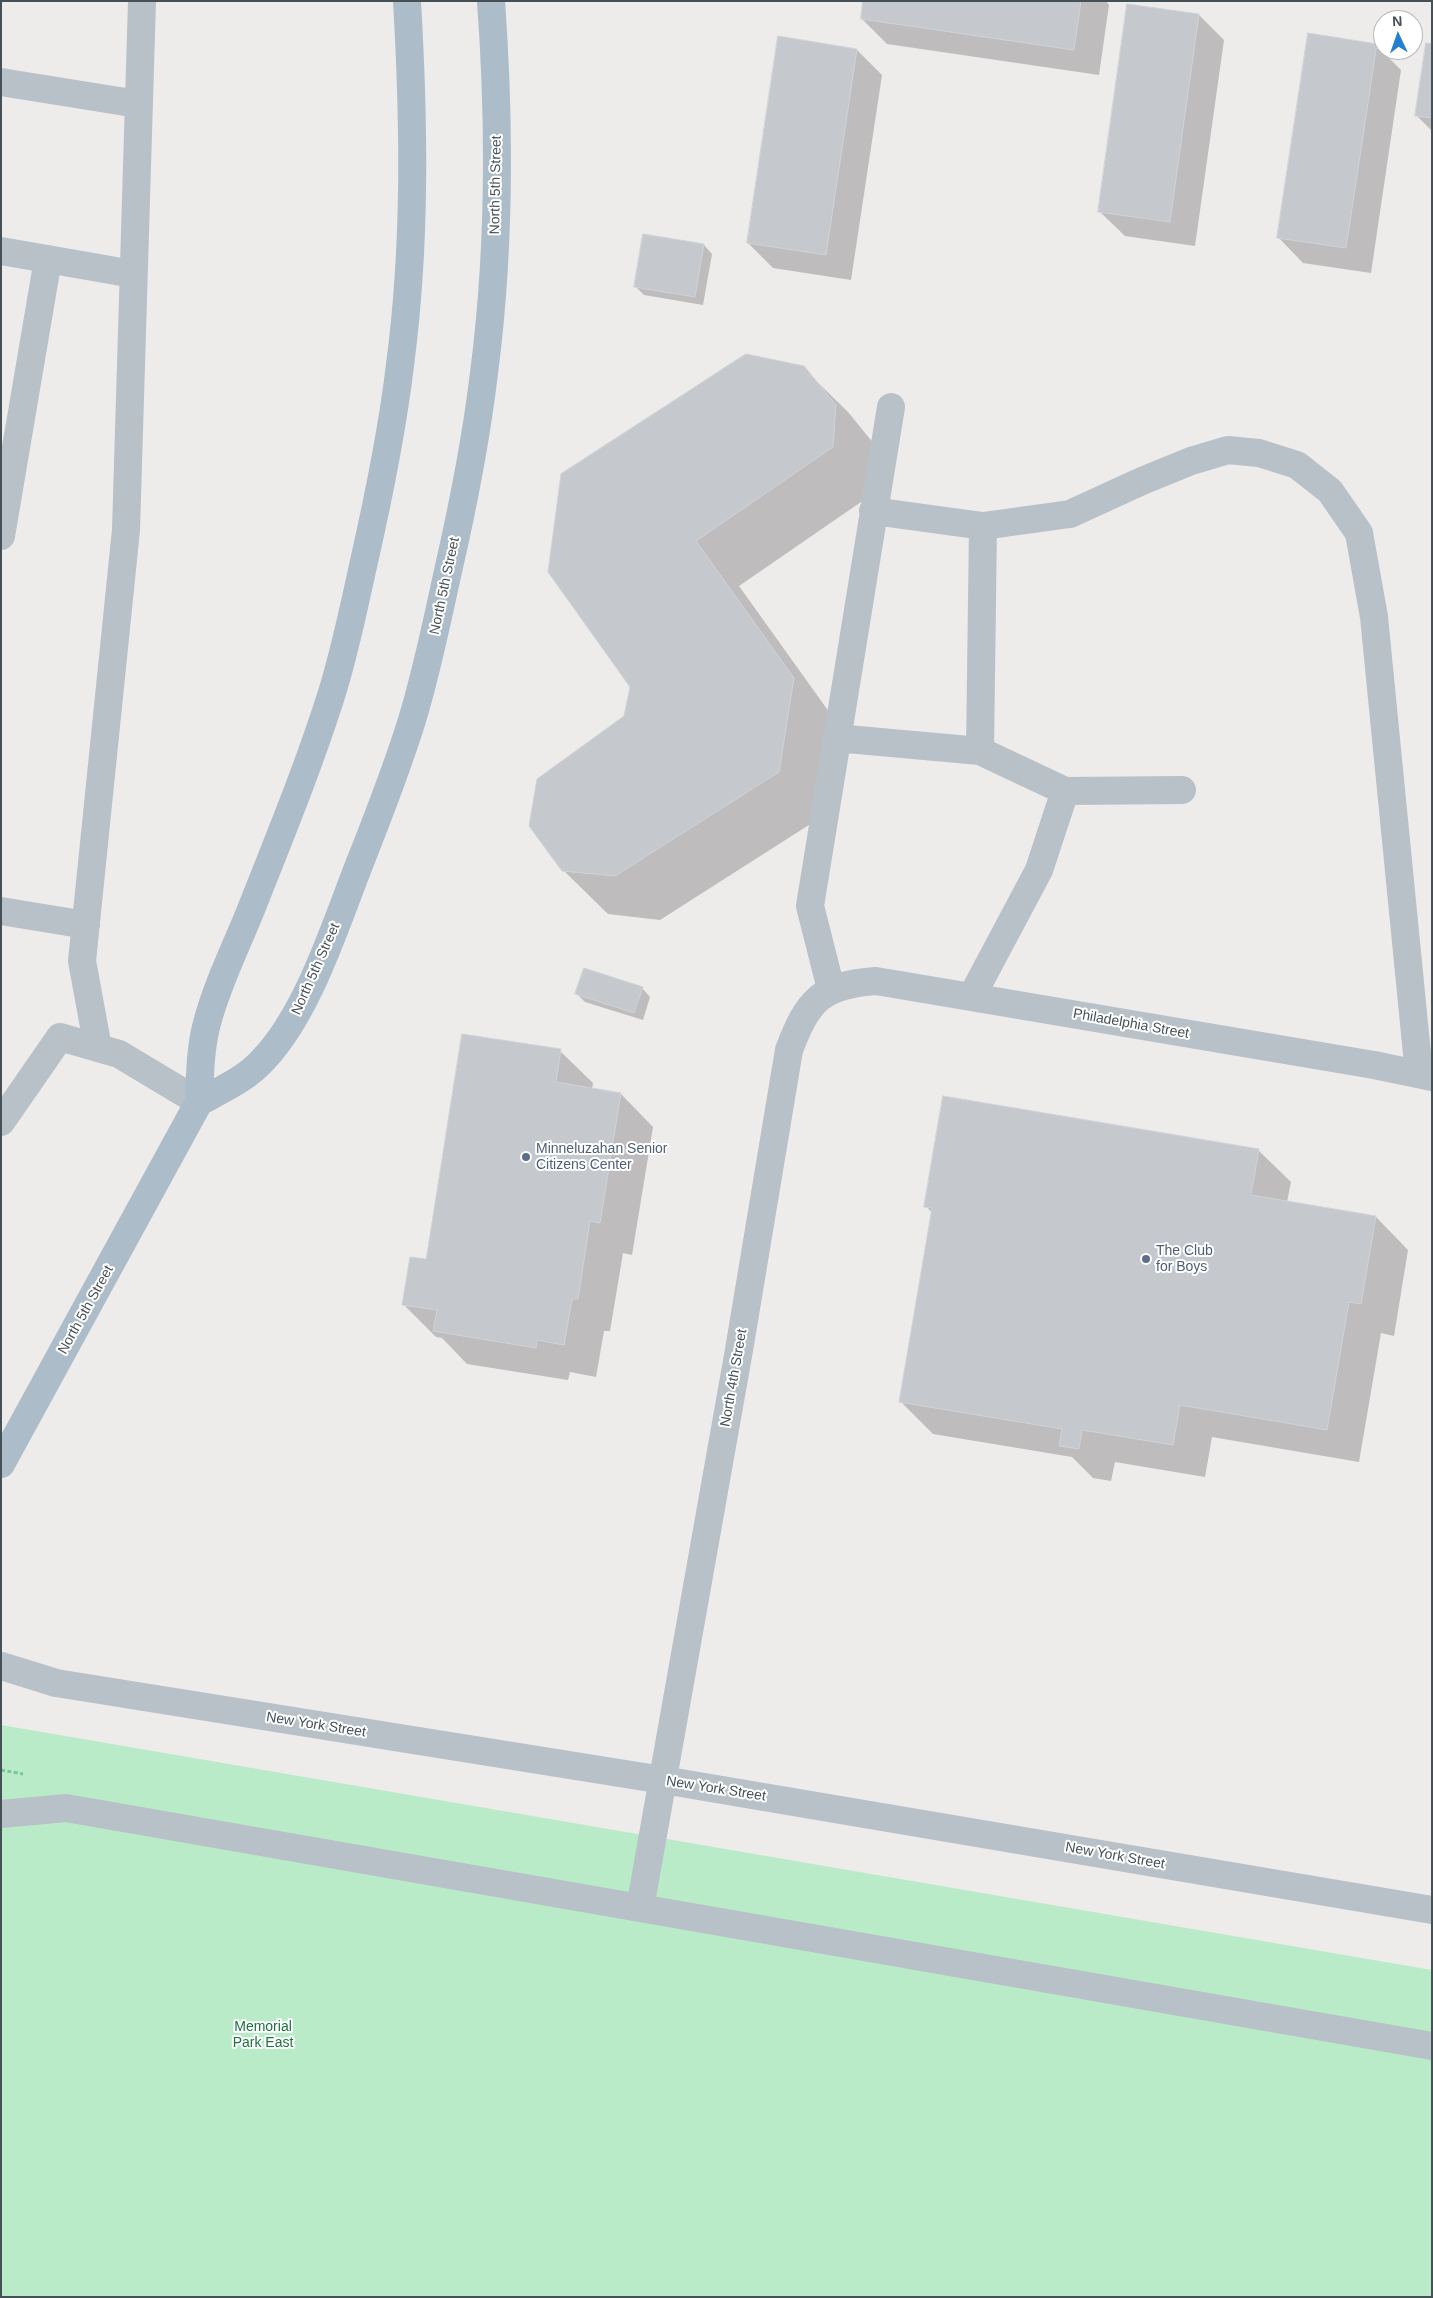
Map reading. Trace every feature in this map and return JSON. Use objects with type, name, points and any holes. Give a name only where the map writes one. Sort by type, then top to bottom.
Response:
[{"type":"main road","name":"North 5th Street","points":[[1,1464],[199,1102],[201,1060],[206,1025],[222,977],[300,786],[331,697],[350,622],[389,442],[401,362],[409,276],[413,119],[407,1]]},
{"type":"main road","name":"North 5th Street","points":[[199,1102],[236,1082],[262,1062],[292,1024],[326,949],[379,815],[412,721],[433,642],[472,456],[488,336],[493,272],[497,127],[491,1]]},
{"type":"street","points":[[98,1048],[82,962],[126,530],[142,1]]},
{"type":"street","points":[[1,82],[138,104]]},
{"type":"street","points":[[1,251],[133,274]]},
{"type":"street","points":[[1,536],[48,259]]},
{"type":"street","points":[[831,989],[810,906],[891,407]]},
{"type":"street","points":[[873,511],[983,526],[1070,514],[1191,460],[1228,450],[1259,454],[1297,466],[1330,491],[1359,533],[1374,617],[1425,1075]]},
{"type":"street","points":[[980,751],[983,526]]},
{"type":"street","points":[[836,738],[980,751],[1066,791],[1182,790]]},
{"type":"street","points":[[972,996],[1039,870],[1066,791]]},
{"type":"street","points":[[1,911],[86,925]]},
{"type":"street","name":"Philadelphia Street","points":[[831,989],[852,982],[876,980],[1425,1075]]},
{"type":"street","name":"North 4th Street","points":[[640,1908],[737,1359],[789,1050],[799,1024],[813,1002],[831,989]]},
{"type":"street","points":[[1,1122],[60,1037],[119,1054],[199,1102]]},
{"type":"street","name":"New York Street","points":[[1,1666],[56,1683],[663,1780],[1432,1910]]},
{"type":"street","points":[[1,1814],[66,1808],[1432,2046]]},
{"type":"green space","name":"Memorial Park East","points":[[1,1725],[1432,1970],[1432,2297],[1,2297]]},
{"type":"building","points":[[863,1],[1081,1],[1074,50],[861,19]]},
{"type":"building","points":[[1127,4],[1199,14],[1170,222],[1098,212]]},
{"type":"building","points":[[1308,33],[1373,43],[1373,60],[1375,60],[1346,248],[1277,238]]},
{"type":"building","points":[[778,36],[857,49],[826,255],[747,243]]},
{"type":"building","points":[[1426,43],[1432,44],[1432,118],[1415,116]]},
{"type":"building","points":[[643,234],[704,244],[695,297],[634,287]]},
{"type":"building","points":[[746,354],[804,366],[836,405],[833,447],[696,541],[794,678],[779,772],[615,876],[562,871],[529,826],[537,779],[624,716],[630,687],[548,572],[561,474]]},
{"type":"building","points":[[584,968],[643,987],[634,1013],[575,994]]},
{"type":"building","name":"Minneluzahan Senior Citizens Center","points":[[462,1034],[561,1049],[556,1082],[621,1093],[600,1223],[590,1221],[578,1299],[572,1299],[564,1345],[537,1340],[536,1348],[433,1331],[437,1310],[402,1305],[410,1257],[426,1259]]},
{"type":"building","name":"The Club for Boys","points":[[943,1096],[1259,1149],[1251,1195],[1376,1216],[1361,1304],[1349,1302],[1327,1430],[1180,1405],[1173,1445],[1082,1430],[1079,1449],[1059,1446],[1062,1429],[899,1402],[932,1208],[924,1207]]},
{"type":"place","name":"Minneluzahan Senior Citizens Center","points":[[526,1157]]},
{"type":"place","name":"The Club for Boys","points":[[1146,1259]]}]
